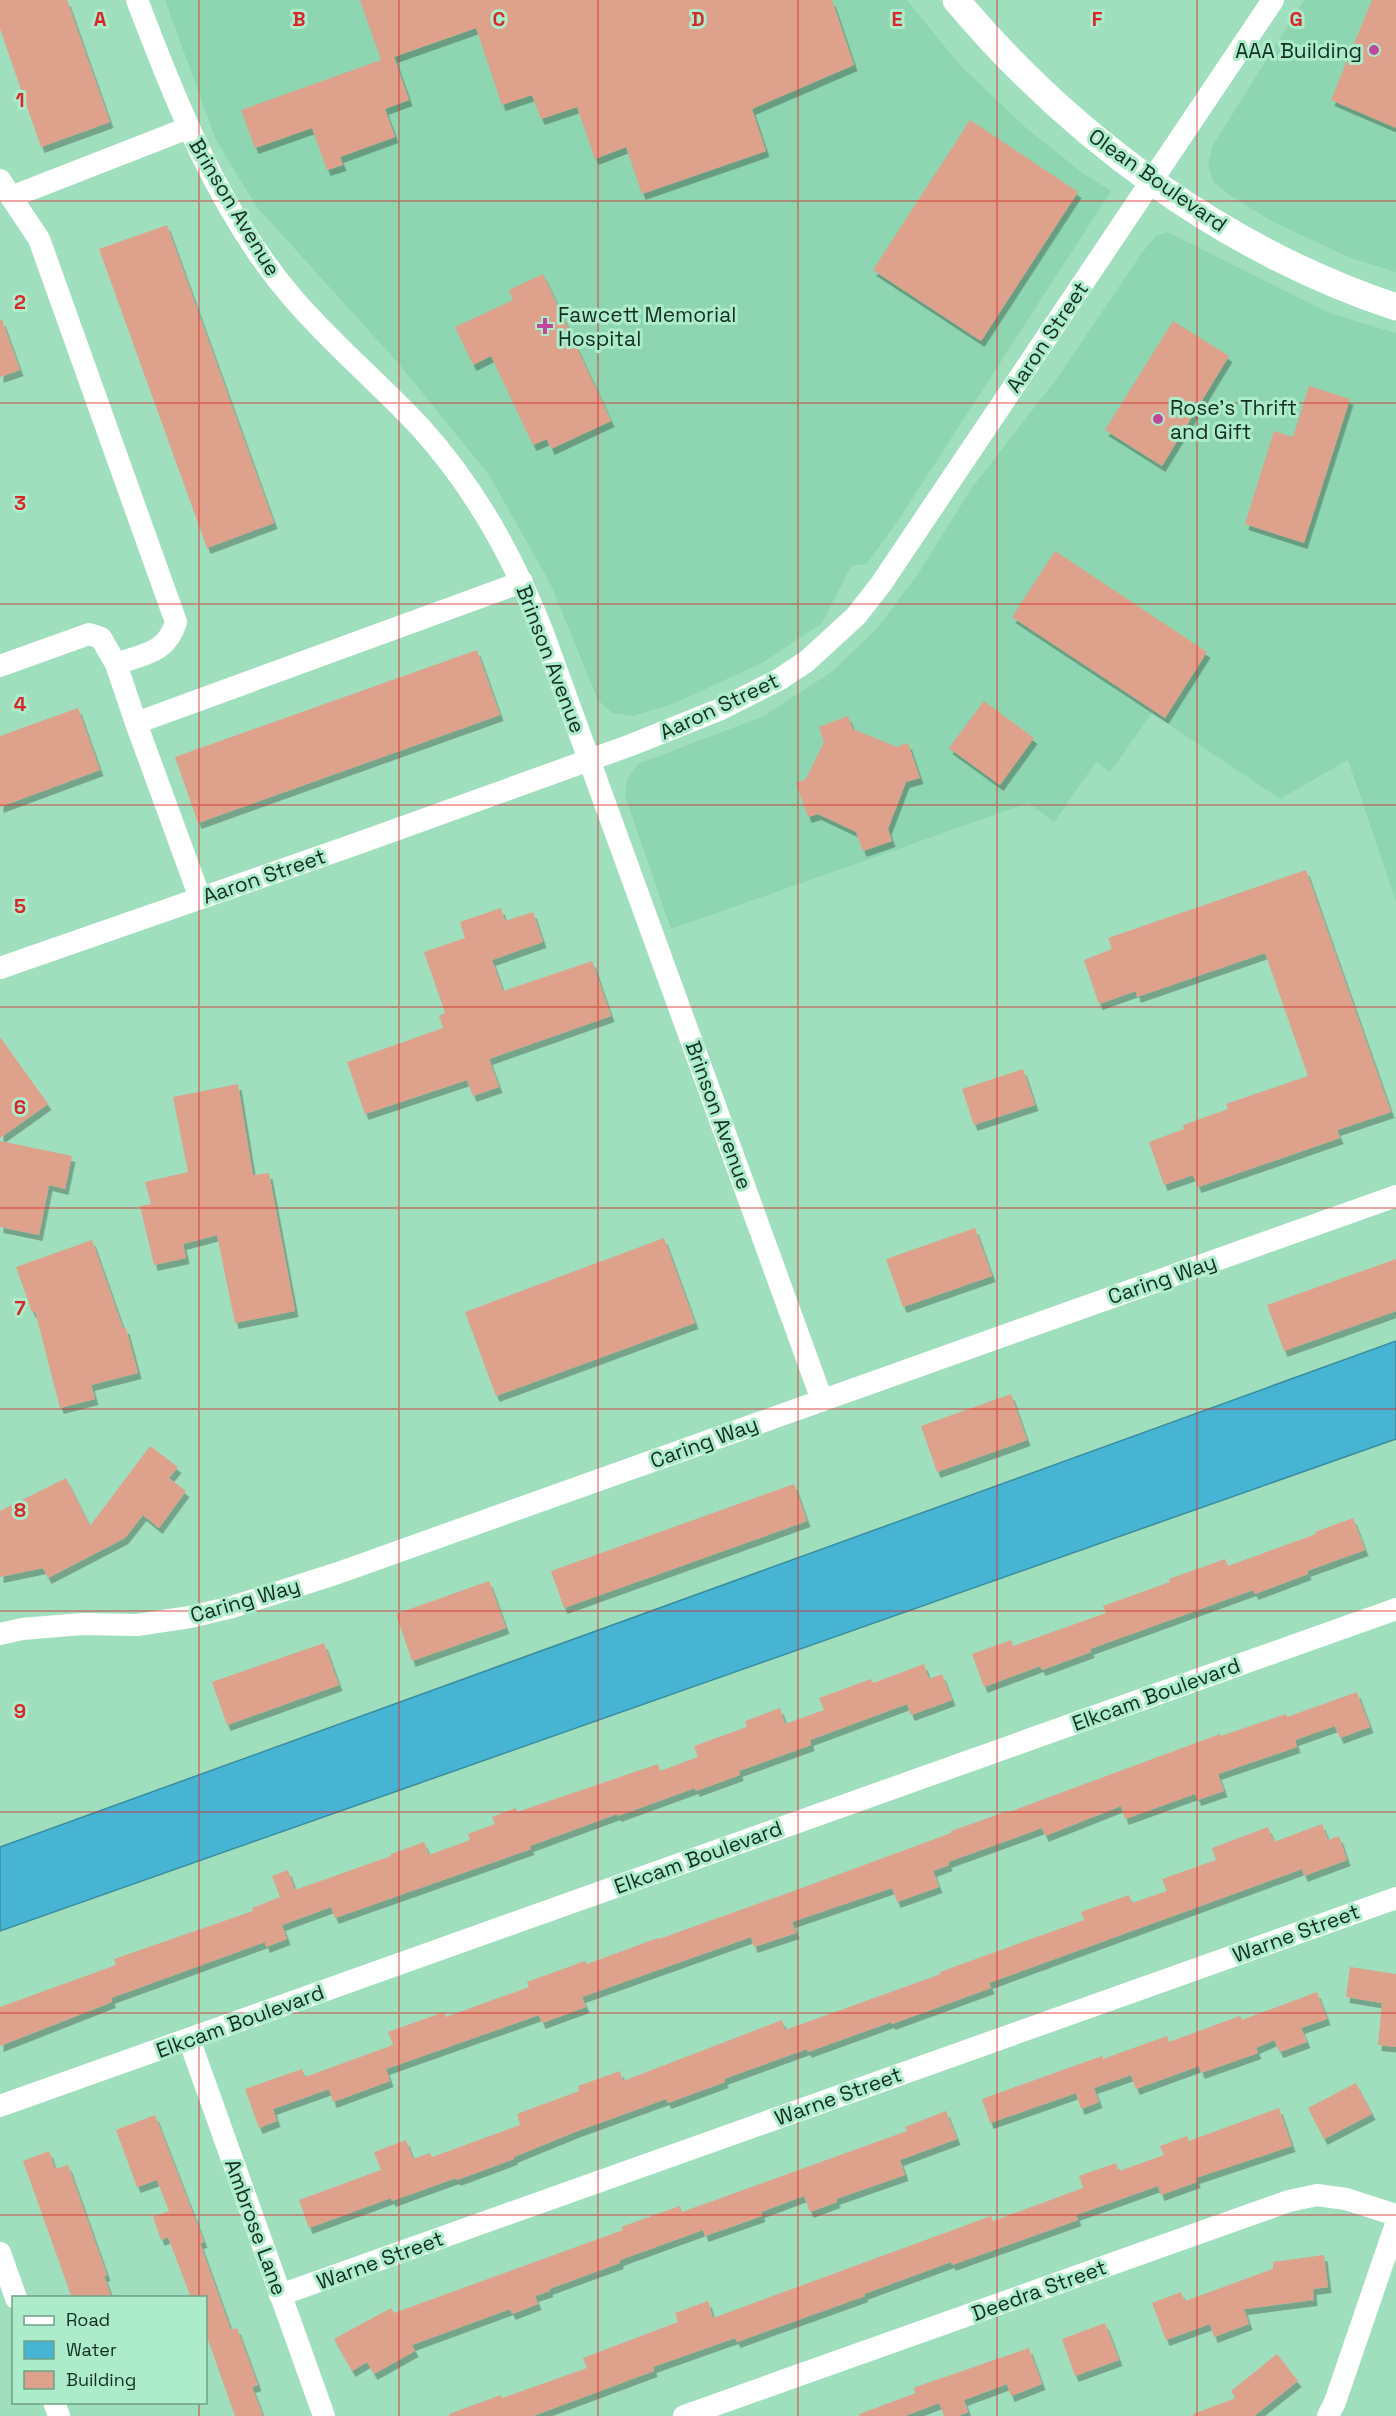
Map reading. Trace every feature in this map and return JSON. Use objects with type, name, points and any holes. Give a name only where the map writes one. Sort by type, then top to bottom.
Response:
[{"type":"street","name":"Brinson Avenue","points":[[136,0],[188,128],[224,197],[256,250],[291,296],[419,427],[444,456],[490,521],[522,582],[822,1400]]},
{"type":"street","name":"Olean Boulevard","points":[[956,0],[990,41],[1041,92],[1152,182],[1243,239],[1307,271],[1396,307]]},
{"type":"street","name":"Aaron Street","points":[[0,968],[659,734],[750,696],[807,661],[856,616],[891,570],[1273,0]]},
{"type":"street","points":[[116,664],[162,647],[172,636],[176,622],[39,239],[6,188],[188,128]]},
{"type":"street","points":[[136,723],[522,582]]},
{"type":"street","points":[[0,666],[89,634],[101,638],[116,664],[200,898]]},
{"type":"street","name":"Caring Way","points":[[0,1634],[22,1629],[82,1624],[137,1625],[232,1608],[1396,1196]]},
{"type":"street","name":"Elkcam Boulevard","points":[[0,2106],[1396,1609]]},
{"type":"street","name":"Warne Street","points":[[280,2295],[1396,1898]]},
{"type":"street","name":"Ambrose Lane","points":[[189,2039],[324,2416]]},
{"type":"street","name":"Deedra Street","points":[[684,2416],[1288,2201],[1317,2195],[1346,2199],[1396,2215]]},
{"type":"street","points":[[1328,2416],[1335,2402],[1396,2224]]},
{"type":"street","points":[[0,2253],[15,2296]]},
{"type":"shaded area","name":"Fawcett Memorial Hospital","points":[[165,0],[907,0],[959,64],[1024,126],[1084,174],[1111,191],[901,516],[867,564],[851,566],[822,623],[764,662],[675,703],[633,716],[612,713],[598,700],[550,583],[489,475],[399,364],[256,206],[216,140]]},
{"type":"shaded area","points":[[1304,0],[1396,0],[1396,272],[1351,258],[1275,223],[1213,182],[1208,163],[1213,145]]},
{"type":"shaded area","points":[[1167,232],[1332,314],[1396,333],[1396,902],[1348,760],[1280,799],[1152,713],[1110,772],[1096,762],[1054,822],[1028,803],[671,929],[625,796],[627,779],[638,764],[764,716],[834,670],[878,627],[918,574],[971,489],[1061,373],[1141,254],[1156,236]]},
{"type":"water","points":[[1396,1341],[1396,1439],[0,1931],[0,1847]]},
{"type":"building","points":[[0,0],[67,0],[110,122],[41,147],[0,29]]},
{"type":"building","points":[[360,0],[832,0],[854,65],[752,109],[766,151],[642,194],[626,147],[595,159],[577,107],[541,119],[532,95],[502,105],[476,28],[394,57],[409,100],[385,109],[395,137],[340,157],[343,165],[327,170],[312,128],[255,148],[241,110],[381,60]]},
{"type":"building","name":"AAA Building","points":[[1372,0],[1396,0],[1396,128],[1331,100]]},
{"type":"building","points":[[970,120],[1078,192],[981,341],[873,270]]},
{"type":"building","points":[[167,225],[274,523],[207,548],[99,249]]},
{"type":"building","points":[[543,274],[611,421],[551,449],[547,439],[533,445],[491,356],[473,365],[455,327],[513,300],[509,290]]},
{"type":"building","points":[[0,320],[2,320],[20,370],[0,377]]},
{"type":"building","points":[[1173,321],[1229,356],[1162,466],[1105,430]]},
{"type":"building","points":[[1309,386],[1350,399],[1304,543],[1245,524],[1274,431],[1293,437]]},
{"type":"building","points":[[1055,551],[1207,652],[1165,718],[1012,617]]},
{"type":"building","points":[[477,650],[500,715],[198,823],[175,757]]},
{"type":"building","points":[[984,701],[1034,738],[1000,785],[949,748]]},
{"type":"building","points":[[78,708],[100,770],[0,807],[0,736]]},
{"type":"building","points":[[848,716],[853,729],[897,747],[908,743],[920,778],[906,782],[888,829],[892,841],[863,851],[856,832],[818,814],[808,817],[796,783],[806,779],[824,742],[819,727]]},
{"type":"building","points":[[1306,870],[1391,1112],[1337,1130],[1340,1138],[1198,1187],[1193,1175],[1164,1185],[1149,1142],[1184,1129],[1183,1125],[1228,1109],[1226,1104],[1308,1076],[1265,953],[1137,997],[1136,991],[1099,1004],[1084,960],[1112,949],[1108,938]]},
{"type":"building","points":[[501,908],[505,921],[533,912],[543,942],[492,960],[503,991],[592,961],[611,1016],[489,1059],[499,1087],[473,1096],[467,1080],[365,1114],[347,1062],[443,1028],[439,1016],[445,1013],[424,952],[465,938],[460,922]]},
{"type":"building","points":[[0,1037],[48,1104],[0,1138]]},
{"type":"building","points":[[1023,1069],[1035,1105],[974,1125],[962,1089]]},
{"type":"building","points":[[238,1084],[253,1175],[269,1173],[295,1311],[235,1323],[217,1235],[183,1244],[186,1258],[154,1265],[140,1206],[151,1204],[145,1182],[188,1172],[173,1097]]},
{"type":"building","points":[[0,1141],[72,1156],[65,1189],[49,1185],[39,1235],[0,1227]]},
{"type":"building","points":[[975,1228],[992,1276],[903,1307],[886,1259]]},
{"type":"building","points":[[664,1238],[695,1323],[496,1396],[465,1312]]},
{"type":"building","points":[[92,1240],[123,1328],[126,1328],[138,1373],[91,1385],[95,1399],[60,1408],[35,1311],[32,1312],[16,1267]]},
{"type":"building","points":[[1396,1259],[1396,1311],[1284,1351],[1267,1305]]},
{"type":"building","points":[[1011,1394],[1027,1440],[937,1472],[921,1426]]},
{"type":"building","points":[[150,1446],[178,1467],[169,1478],[186,1491],[159,1528],[143,1515],[125,1538],[48,1578],[43,1568],[0,1577],[0,1511],[66,1478],[90,1526]]},
{"type":"building","points":[[794,1484],[807,1521],[564,1608],[551,1571]]},
{"type":"building","points":[[1353,1518],[1365,1550],[1307,1571],[1308,1574],[1255,1594],[1253,1590],[1090,1649],[1091,1652],[1042,1670],[1040,1666],[984,1687],[972,1654],[1011,1640],[1013,1646],[1106,1613],[1103,1606],[1170,1582],[1169,1579],[1225,1559],[1228,1566]]},
{"type":"building","points":[[489,1581],[506,1628],[412,1661],[396,1614]]},
{"type":"building","points":[[324,1643],[339,1685],[227,1725],[212,1682]]},
{"type":"building","points":[[924,1664],[929,1679],[942,1674],[952,1700],[911,1715],[907,1704],[810,1740],[811,1745],[739,1771],[740,1775],[696,1791],[695,1788],[618,1816],[617,1814],[530,1846],[531,1849],[335,1918],[331,1907],[282,1925],[287,1939],[266,1947],[265,1942],[111,1998],[112,2002],[0,2046],[0,2007],[116,1965],[114,1959],[253,1911],[252,1908],[280,1897],[272,1876],[288,1870],[295,1890],[424,1842],[429,1855],[470,1840],[468,1834],[495,1824],[492,1817],[516,1808],[517,1812],[658,1764],[660,1771],[698,1757],[694,1746],[747,1727],[745,1721],[780,1708],[785,1724],[824,1710],[819,1698],[871,1679],[873,1683]]},
{"type":"building","points":[[1357,1692],[1370,1727],[1340,1738],[1335,1726],[1295,1740],[1297,1747],[1218,1774],[1224,1791],[1198,1800],[1195,1794],[1125,1819],[1121,1806],[1045,1836],[1042,1828],[948,1862],[949,1865],[933,1871],[939,1887],[897,1902],[892,1888],[792,1922],[796,1933],[754,1947],[751,1937],[582,1997],[586,2007],[542,2023],[539,2015],[386,2069],[390,2081],[333,2102],[329,2089],[273,2109],[277,2121],[259,2128],[245,2089],[302,2069],[305,2077],[393,2045],[388,2032],[444,2012],[446,2017],[529,1987],[527,1982],[585,1961],[587,1964],[799,1889],[951,1833],[951,1831],[1009,1812],[1220,1734],[1221,1736],[1286,1714],[1287,1717]]},
{"type":"building","points":[[1322,1824],[1328,1840],[1339,1836],[1347,1860],[1304,1876],[1302,1869],[989,1983],[991,1988],[892,2024],[891,2022],[808,2052],[807,2049],[724,2079],[725,2082],[668,2103],[666,2099],[575,2132],[514,2157],[514,2159],[457,2180],[456,2178],[392,2201],[391,2198],[309,2228],[299,2200],[381,2170],[374,2152],[406,2140],[413,2159],[430,2153],[432,2157],[520,2125],[517,2114],[579,2091],[578,2086],[620,2071],[623,2081],[782,2020],[785,2030],[1084,1920],[1081,1912],[1129,1895],[1132,1903],[1167,1891],[1162,1879],[1216,1860],[1212,1848],[1268,1827],[1274,1842]]},
{"type":"building","points":[[1350,1967],[1396,1974],[1396,2047],[1378,2045],[1382,2003],[1346,1997]]},
{"type":"building","points":[[1317,1992],[1327,2019],[1301,2028],[1307,2042],[1280,2052],[1274,2040],[1256,2048],[1258,2053],[1201,2073],[1199,2066],[1136,2089],[1131,2075],[1094,2088],[1099,2102],[1081,2109],[1076,2093],[990,2123],[982,2099],[1102,2056],[1103,2059],[1167,2036],[1169,2042],[1240,2016],[1242,2020]]},
{"type":"building","points":[[1356,2083],[1372,2114],[1324,2139],[1308,2108]]},
{"type":"building","points":[[1279,2108],[1292,2146],[1196,2178],[1197,2182],[1161,2195],[1158,2186],[1076,2215],[1078,2220],[952,2265],[951,2262],[737,2342],[735,2338],[653,2367],[654,2371],[533,2416],[449,2416],[449,2414],[501,2395],[502,2398],[587,2368],[583,2358],[678,2322],[675,2313],[708,2301],[713,2318],[991,2216],[993,2221],[1083,2188],[1079,2176],[1116,2163],[1119,2171],[1164,2155],[1160,2146],[1187,2136],[1189,2141]]},
{"type":"building","points":[[946,2111],[957,2139],[900,2160],[905,2175],[836,2199],[837,2202],[810,2212],[804,2196],[761,2212],[762,2216],[705,2236],[703,2230],[620,2260],[620,2263],[535,2296],[538,2304],[512,2314],[510,2309],[412,2345],[415,2351],[374,2374],[367,2362],[352,2371],[334,2339],[391,2308],[394,2313],[623,2230],[621,2227],[680,2206],[682,2212],[907,2131],[905,2127]]},
{"type":"building","points":[[155,2115],[204,2242],[200,2243],[231,2330],[237,2328],[258,2385],[252,2387],[263,2416],[235,2416],[207,2337],[207,2296],[190,2296],[168,2237],[161,2240],[153,2217],[169,2211],[157,2180],[137,2187],[116,2130]]},
{"type":"building","points":[[49,2151],[55,2169],[68,2165],[107,2275],[104,2276],[111,2296],[71,2296],[23,2161]]},
{"type":"building","points":[[1324,2255],[1328,2287],[1313,2289],[1314,2300],[1244,2309],[1249,2324],[1214,2337],[1210,2324],[1166,2340],[1152,2303],[1181,2292],[1185,2301],[1273,2269],[1273,2262]]},
{"type":"building","points":[[1105,2323],[1119,2360],[1075,2376],[1062,2339]]},
{"type":"building","points":[[1029,2348],[1042,2384],[1011,2396],[1007,2384],[964,2400],[968,2412],[958,2416],[944,2416],[939,2403],[905,2416],[860,2416],[859,2414],[916,2393],[913,2388]]},
{"type":"building","points":[[1277,2354],[1298,2381],[1254,2416],[1193,2416],[1193,2414],[1236,2398],[1231,2391]]},
{"type":"place","name":"AAA Building","points":[[1374,50]]},
{"type":"place","name":"Fawcett Memorial Hospital","points":[[545,326]]},
{"type":"place","name":"Rose's Thrift and Gift","points":[[1158,419]]}]
